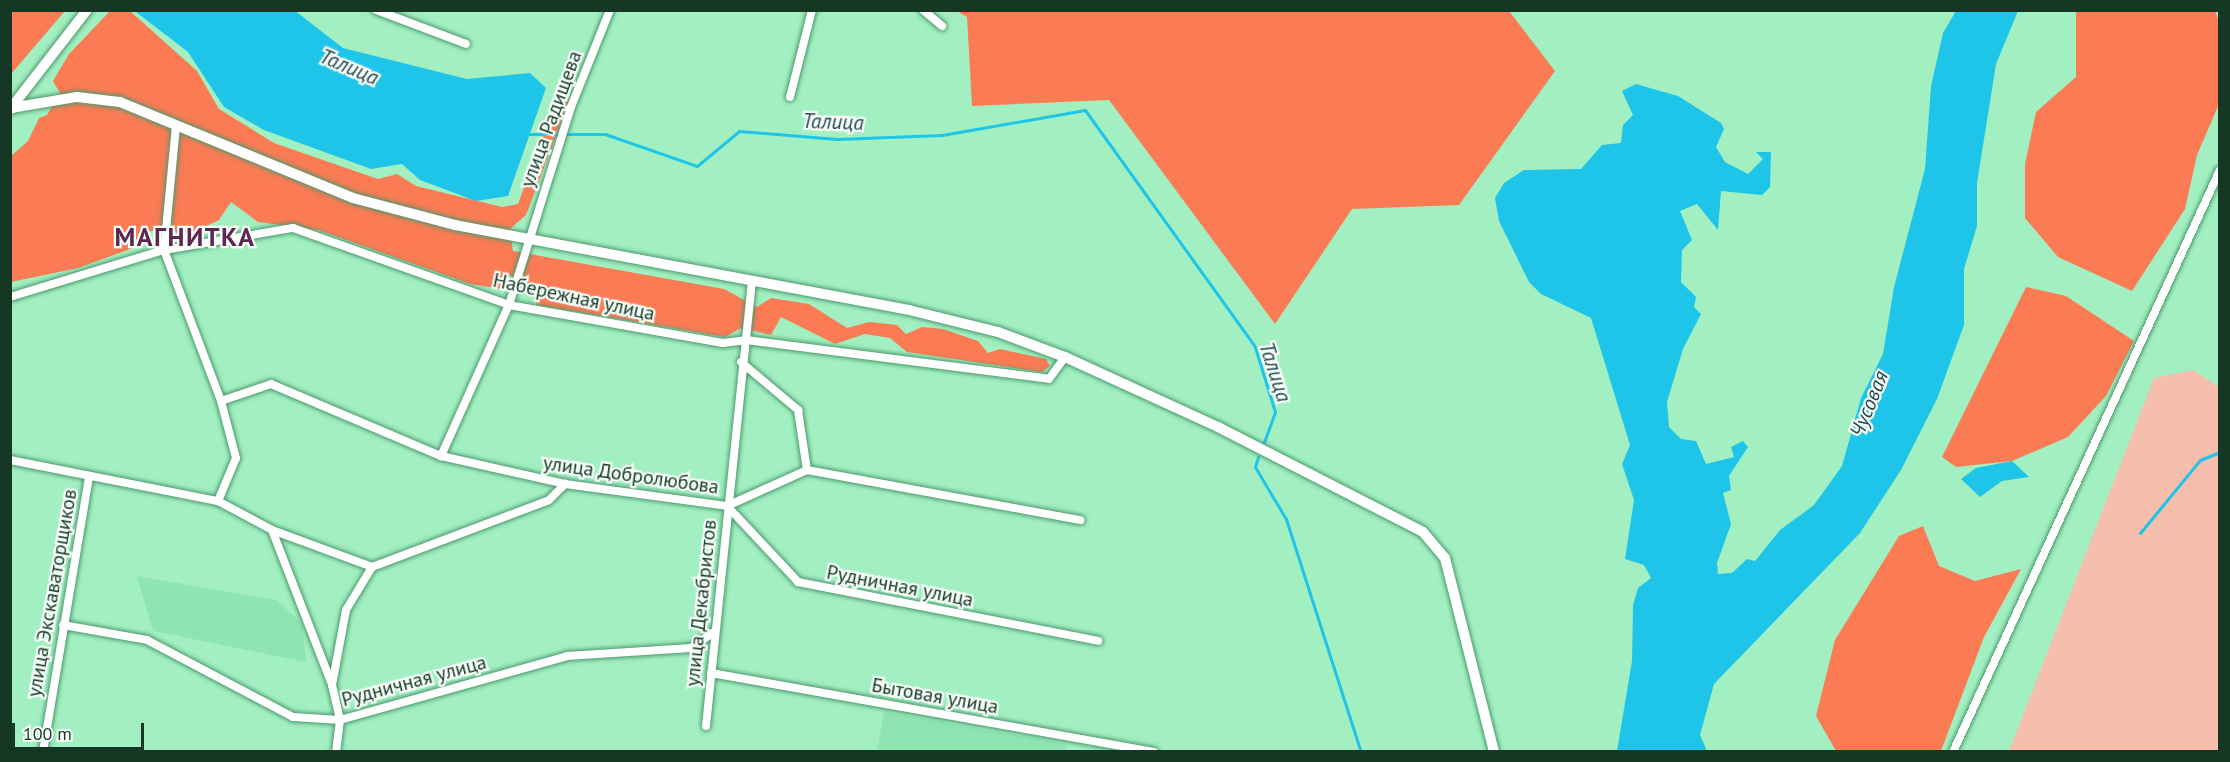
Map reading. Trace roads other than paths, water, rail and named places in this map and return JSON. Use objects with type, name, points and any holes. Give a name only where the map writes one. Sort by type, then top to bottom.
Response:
[{"type":"street","points":[[11,108],[87,10]]},
{"type":"street","points":[[376,10],[466,44]]},
{"type":"street","name":"улица Радищева","points":[[441,456],[509,304],[526,239],[610,10]]},
{"type":"street","points":[[790,97],[812,10]]},
{"type":"street","points":[[923,10],[942,26]]},
{"type":"street","points":[[11,108],[99,97],[353,198],[526,239],[752,284],[909,310],[998,332],[1065,357],[1218,427],[1423,532],[1444,558],[1494,752]]},
{"type":"street","points":[[176,126],[164,250],[221,401],[236,458],[218,501]]},
{"type":"street","points":[[1953,752],[2220,170]]},
{"type":"street","name":"Набережная улица","points":[[10,297],[164,250],[293,228],[509,304],[723,343],[746,340],[1049,379],[1065,357]]},
{"type":"street","name":"улица Декабристов","points":[[706,726],[741,362],[746,340],[752,284]]},
{"type":"street","points":[[741,362],[798,410],[807,470],[1080,520]]},
{"type":"street","name":"улица Добролюбова","points":[[221,401],[271,384],[441,456],[565,484],[727,506],[807,470]]},
{"type":"street","points":[[10,460],[218,501],[272,530],[372,567]]},
{"type":"street","name":"улица Экскаваторщиков","points":[[42,752],[89,476]]},
{"type":"street","points":[[332,685],[346,610],[372,567],[549,500],[565,484]]},
{"type":"street","name":"Рудничная улица","points":[[727,506],[798,582],[1098,642]]},
{"type":"street","points":[[272,530],[332,685],[340,720],[336,752]]},
{"type":"street","name":"Рудничная улица","points":[[63,625],[147,640],[293,717],[340,720],[567,656],[691,648],[714,632]]},
{"type":"street","name":"Бытовая улица","points":[[711,673],[1154,752]]},
{"type":"water","points":[[294,10],[343,48],[467,79],[530,73],[546,88],[508,196],[476,201],[420,180],[402,164],[371,169],[264,130],[224,107],[188,52],[136,12]]},
{"type":"water","name":"Чусовая","points":[[1956,11],[2018,11],[1996,64],[1977,183],[1977,226],[1964,269],[1964,325],[1937,399],[1901,470],[1860,533],[1714,684],[1700,735],[1707,751],[1617,751],[1632,661],[1633,605],[1638,588],[1651,578],[1644,565],[1625,559],[1634,500],[1622,464],[1630,445],[1591,318],[1541,294],[1529,282],[1499,221],[1495,198],[1504,183],[1524,170],[1581,169],[1602,145],[1621,143],[1623,125],[1633,115],[1622,91],[1636,84],[1678,96],[1721,123],[1724,129],[1716,147],[1725,162],[1748,174],[1763,159],[1756,152],[1771,152],[1770,187],[1762,195],[1721,191],[1718,230],[1697,204],[1680,211],[1692,240],[1682,250],[1681,282],[1696,297],[1694,307],[1701,314],[1683,349],[1667,402],[1669,427],[1681,439],[1696,441],[1706,464],[1734,457],[1731,447],[1743,441],[1748,447],[1729,476],[1731,490],[1723,493],[1731,524],[1717,563],[1718,574],[1732,573],[1747,559],[1755,561],[1780,530],[1814,505],[1842,466],[1861,398],[1883,354],[1894,287],[1925,169],[1931,86],[1943,33]]},
{"type":"water","points":[[2012,461],[2029,477],[2002,481],[1980,497],[1961,479],[1976,468]]},
{"type":"waterway","name":"Талица","points":[[527,134],[605,134],[697,166],[739,131],[837,139],[942,135],[1085,110],[1255,347],[1275,412],[1264,442]]},
{"type":"waterway","points":[[2140,533],[2200,460],[2220,452]]},
{"type":"waterway","name":"Талица","points":[[1258,457],[1255,467],[1286,519],[1361,752]]},
{"type":"district","name":"МАГНИТКА","points":[[185,237]]}]
